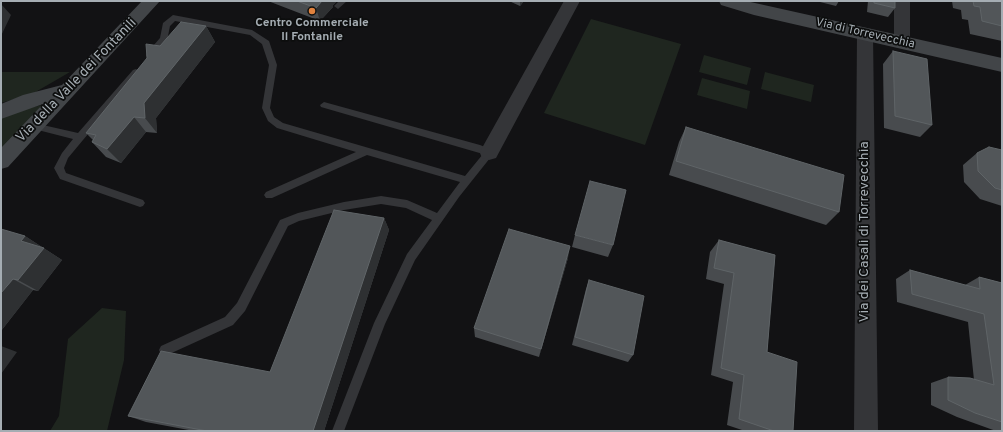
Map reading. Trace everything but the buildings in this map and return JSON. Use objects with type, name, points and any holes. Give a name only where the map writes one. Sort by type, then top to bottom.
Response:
[{"type":"street","name":"Via della Valle dei Fontanili","points":[[1,161],[152,1]]},
{"type":"street","points":[[489,153],[572,1]]},
{"type":"street","name":"Via di Torrevecchia","points":[[727,1],[1002,65]]},
{"type":"street","points":[[902,1],[902,42]]},
{"type":"street","name":"Via dei Casali di Torrevecchia","points":[[865,34],[866,431]]},
{"type":"street","points":[[6,110],[30,100],[69,90]]},
{"type":"street","points":[[6,110],[29,116],[36,124]]},
{"type":"lane","points":[[140,203],[63,176],[59,168],[65,156],[80,137],[164,39],[166,26],[173,18],[252,33],[266,43],[273,65],[266,108],[271,119],[280,126],[365,152],[466,180]]},
{"type":"lane","points":[[324,105],[480,149],[489,153],[466,180],[411,256],[380,323],[338,431]]},
{"type":"lane","points":[[36,124],[80,137]]},
{"type":"lane","points":[[270,195],[365,152]]},
{"type":"lane","points":[[165,350],[229,321],[241,307],[284,223],[298,217],[344,206],[382,200],[408,204],[438,218]]},
{"type":"shaded area","points":[[591,19],[681,44],[645,145],[544,113]]},
{"type":"shaded area","points":[[704,55],[751,68],[747,85],[699,72]]},
{"type":"shaded area","points":[[1,72],[70,72],[32,94],[1,103]]},
{"type":"shaded area","points":[[765,72],[814,85],[811,102],[761,89]]},
{"type":"shaded area","points":[[702,78],[750,91],[747,109],[697,95]]},
{"type":"shaded area","points":[[46,104],[1,150],[1,115]]},
{"type":"shaded area","points":[[102,308],[126,311],[124,360],[107,431],[50,431],[59,416],[68,339]]},
{"type":"place","name":"Centro Commerciale Il Fontanile","points":[[312,11]]}]
